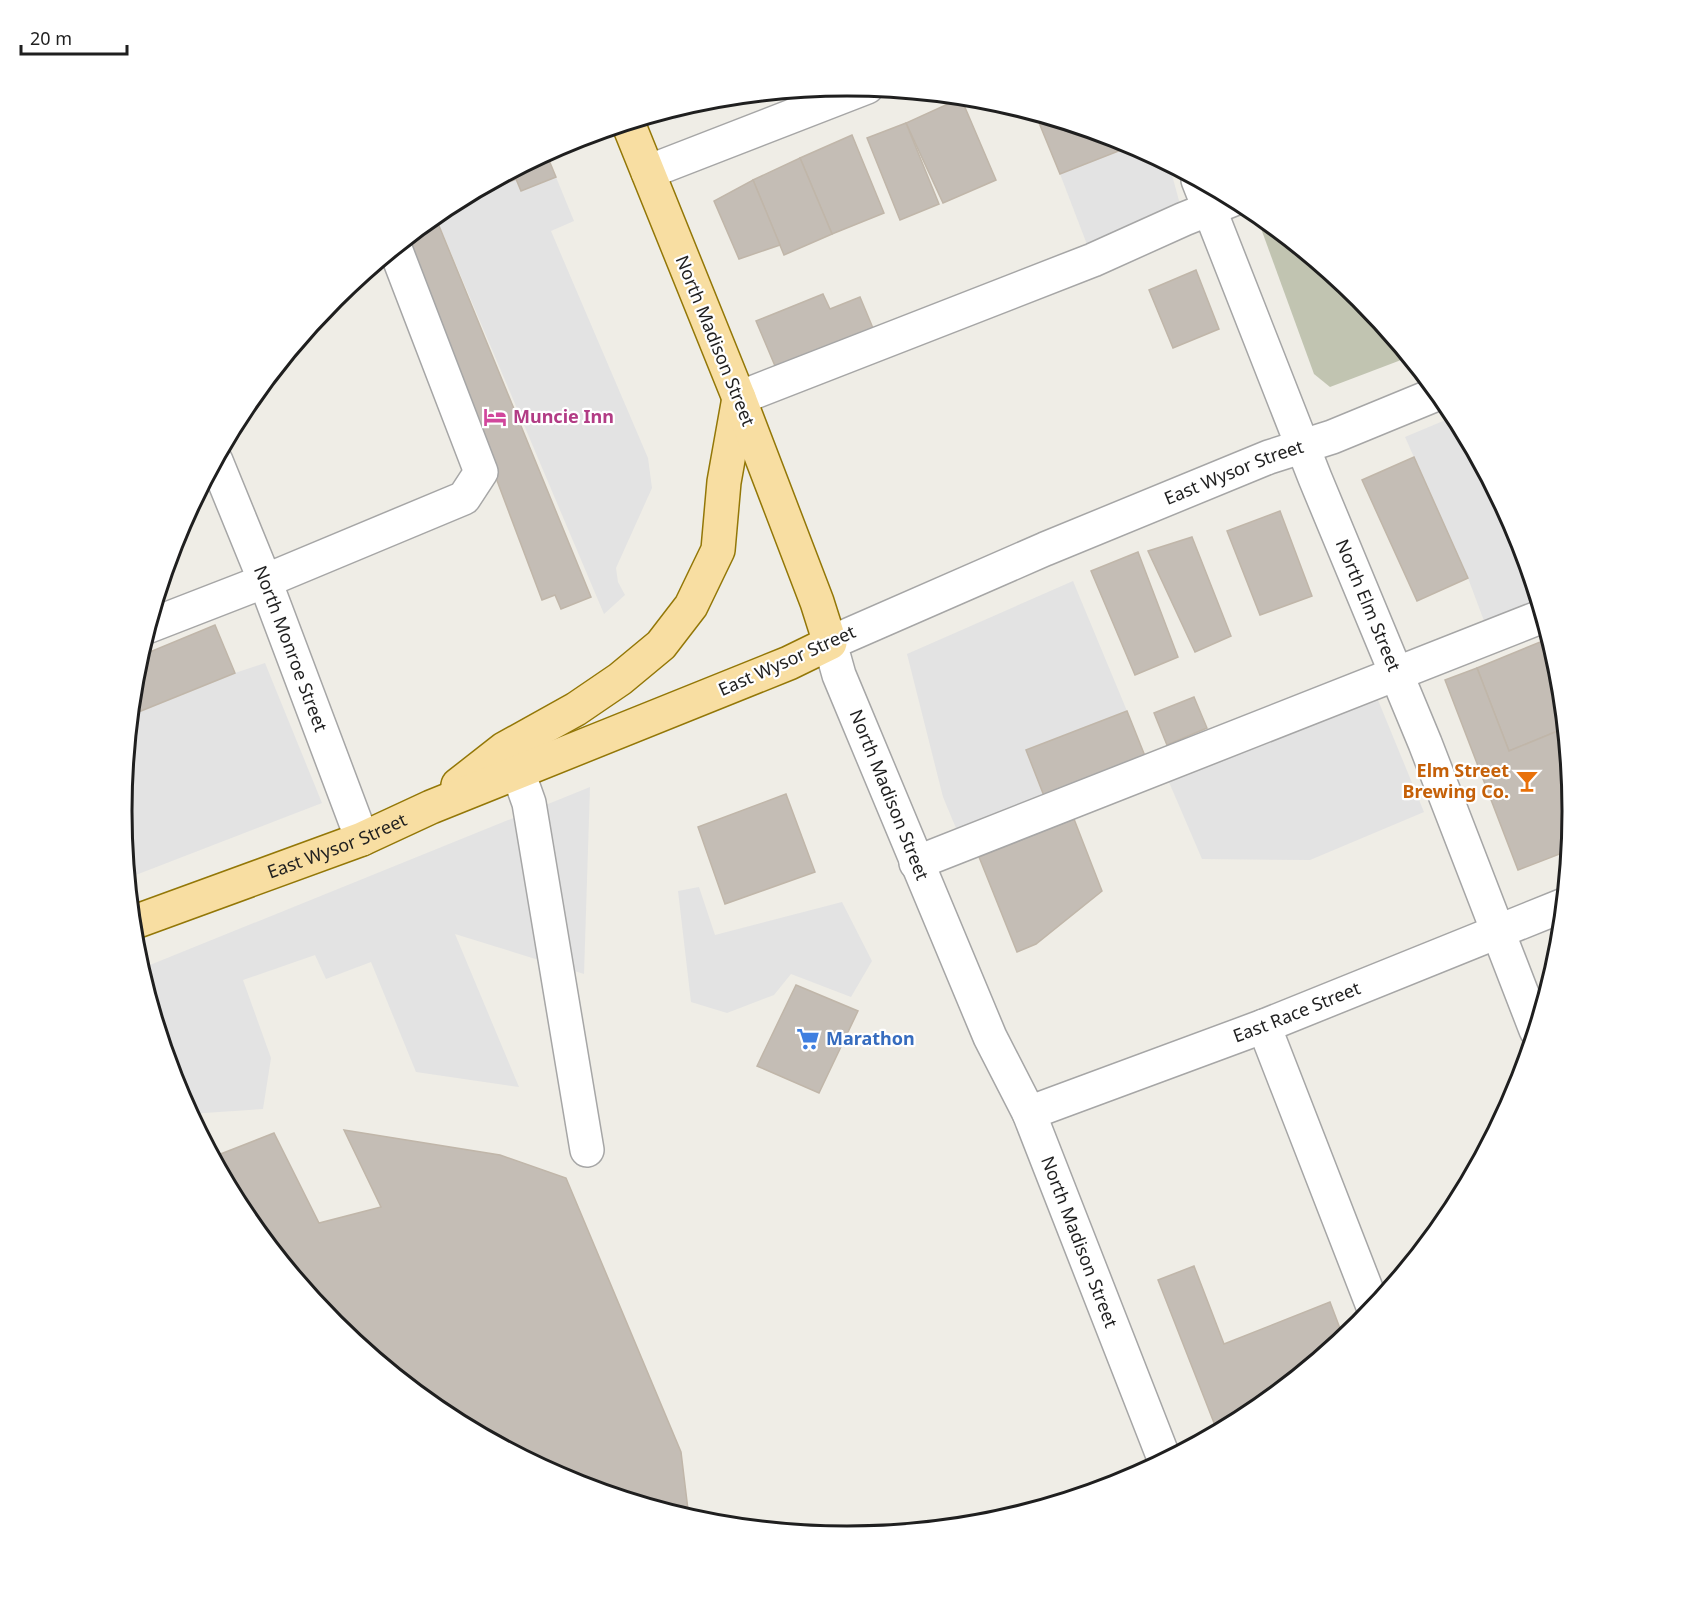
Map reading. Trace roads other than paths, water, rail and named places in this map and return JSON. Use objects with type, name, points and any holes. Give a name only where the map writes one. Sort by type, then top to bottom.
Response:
[{"type":"main road","name":"North Madison Street","points":[[631,130],[739,398],[817,602],[830,643]]},
{"type":"main road","points":[[431,807],[504,749],[576,709],[620,679],[661,645],[691,606],[718,550],[724,482],[739,398]]},
{"type":"main road","name":"East Wysor Street","points":[[141,920],[362,839],[431,807],[789,663],[830,643]]},
{"type":"street","points":[[648,172],[843,96]]},
{"type":"street","points":[[739,398],[1093,260],[1213,197]]},
{"type":"street","name":"North Elm Street","points":[[1215,198],[1303,446],[1425,743],[1532,1019]]},
{"type":"street","points":[[157,623],[265,581],[464,498],[481,472],[398,256]]},
{"type":"street","name":"East Wysor Street","points":[[830,643],[1066,540],[1269,457],[1332,437],[1430,397]]},
{"type":"street","name":"North Monroe Street","points":[[220,470],[265,581],[362,839]]},
{"type":"street","points":[[916,863],[1537,618]]},
{"type":"street","name":"North Madison Street","points":[[830,643],[839,675],[916,863],[990,1037],[1029,1113],[1162,1454]]},
{"type":"street","points":[[518,772],[529,802],[587,1150]]},
{"type":"street","name":"East Race Street","points":[[1029,1113],[1264,1026],[1556,908]]},
{"type":"street","points":[[1264,1026],[1370,1299]]},
{"type":"place","name":"Muncie Inn","points":[[495,417]]},
{"type":"place","name":"Elm Street Brewing Co.","points":[[1527,781]]},
{"type":"place","name":"Marathon","points":[[808,1039]]}]
